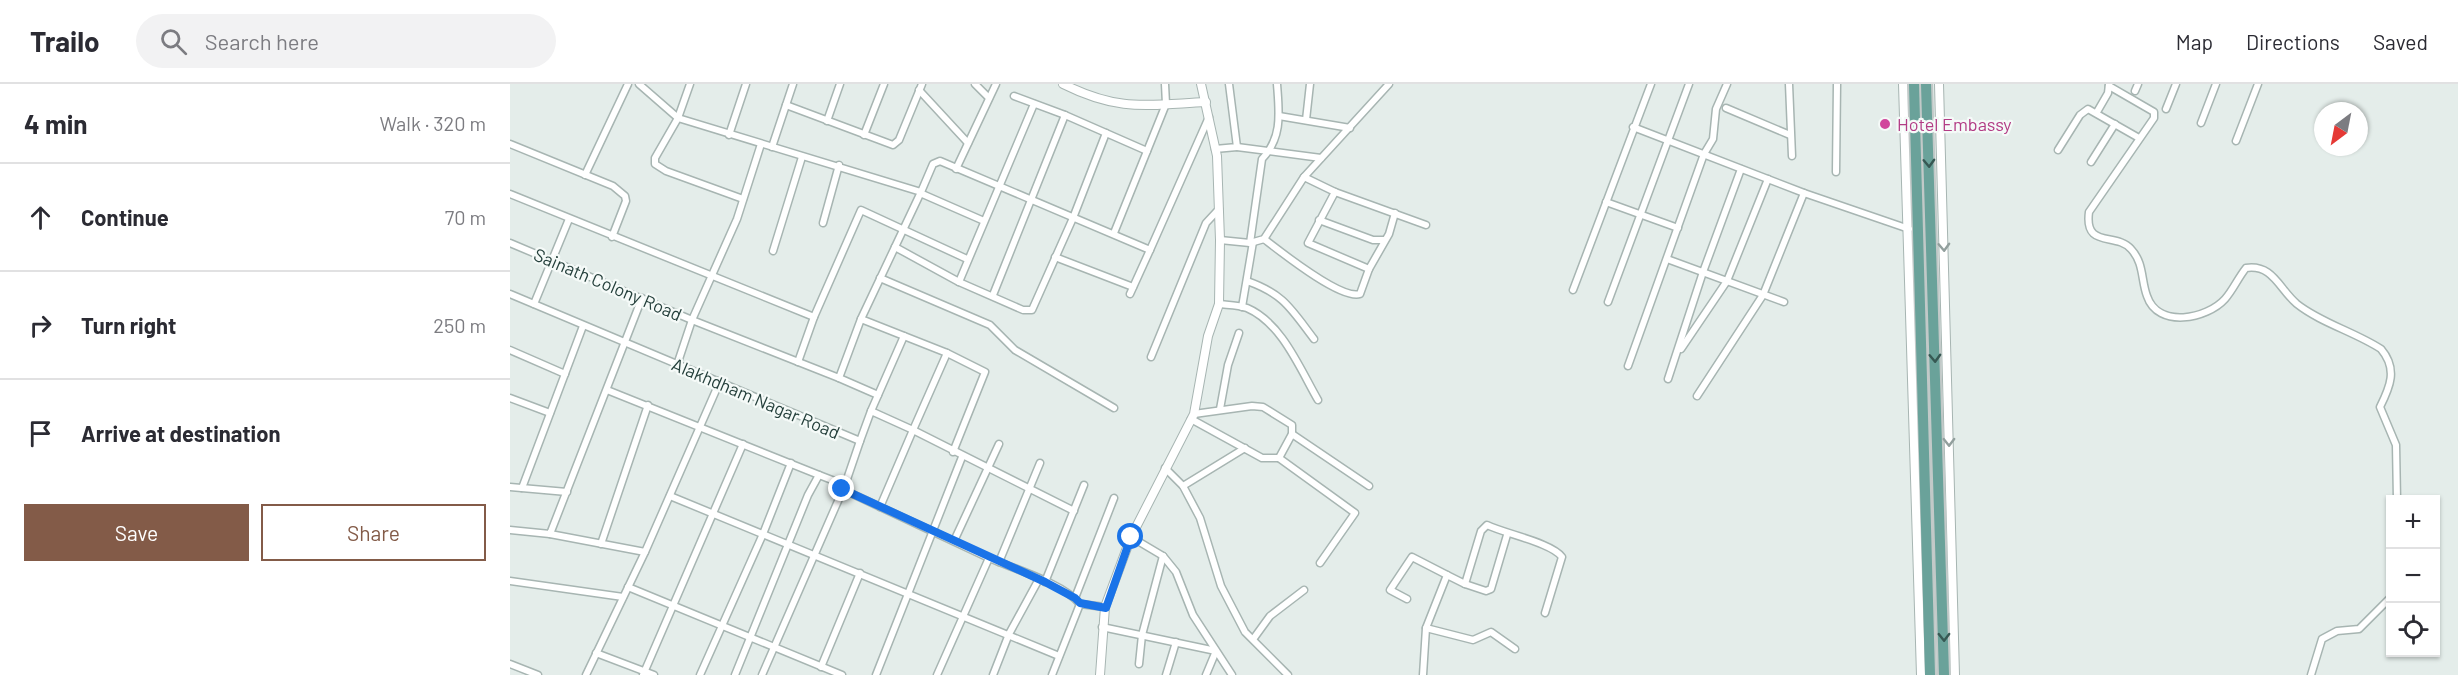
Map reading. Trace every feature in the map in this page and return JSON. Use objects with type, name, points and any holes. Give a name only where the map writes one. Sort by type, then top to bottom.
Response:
[{"type":"main road","points":[[1914,84],[1929,675]]},
{"type":"main road","points":[[1926,84],[1944,675]]},
{"type":"street","points":[[585,175],[628,84]]},
{"type":"street","points":[[639,84],[678,118],[802,157],[839,165],[921,193],[984,221]]},
{"type":"street","points":[[690,84],[678,118],[655,158],[655,164],[666,171],[743,199]]},
{"type":"street","points":[[729,135],[746,84]]},
{"type":"street","points":[[772,147],[793,84]]},
{"type":"street","points":[[827,121],[840,84]]},
{"type":"street","points":[[864,135],[884,84]]},
{"type":"street","points":[[975,84],[989,99]]},
{"type":"street","points":[[956,169],[996,84]]},
{"type":"street","points":[[1063,84],[1111,103],[1137,107],[1206,102]]},
{"type":"street","points":[[1114,234],[1166,104],[1164,84]]},
{"type":"street","points":[[1100,675],[1102,627],[1106,608],[1131,537],[1192,416],[1208,336],[1219,304],[1220,240],[1215,149],[1201,84]]},
{"type":"street","points":[[1228,84],[1237,147]]},
{"type":"street","points":[[1242,307],[1262,159],[1272,150],[1278,136],[1277,84]]},
{"type":"street","points":[[1306,120],[1310,84]]},
{"type":"street","points":[[1220,240],[1252,243],[1264,239],[1304,177],[1389,84]]},
{"type":"street","points":[[1574,290],[1633,127],[1651,84]]},
{"type":"street","points":[[1608,302],[1689,84]]},
{"type":"street","points":[[1628,366],[1704,154],[1713,139],[1716,109],[1727,84]]},
{"type":"street","points":[[1789,84],[1792,156]]},
{"type":"street","points":[[1836,172],[1837,84]]},
{"type":"street","points":[[1903,84],[1921,675]]},
{"type":"street","points":[[1939,84],[1955,675]]},
{"type":"street","points":[[2166,109],[2176,84]]},
{"type":"street","points":[[2201,123],[2216,84]]},
{"type":"street","points":[[2236,141],[2258,84]]},
{"type":"street","points":[[2097,112],[2108,93],[2109,85],[2154,112],[2154,118],[2089,212],[2090,229],[2103,240],[2124,243],[2131,248],[2140,263],[2149,301],[2155,309],[2170,317],[2199,315],[2217,306],[2226,298],[2246,268],[2254,267],[2273,276],[2301,306],[2381,349],[2387,358],[2392,376],[2379,407],[2396,445],[2397,495]]},
{"type":"street","points":[[786,105],[890,145],[896,143],[921,87],[968,143]]},
{"type":"street","points":[[1014,96],[1147,151]]},
{"type":"street","points":[[959,282],[1034,104]]},
{"type":"street","points":[[1726,108],[1790,135]]},
{"type":"street","points":[[2058,150],[2084,111],[2088,109],[2097,112],[2139,138]]},
{"type":"street","points":[[993,295],[1065,116]]},
{"type":"street","points":[[1055,256],[1132,291],[1209,116]]},
{"type":"street","points":[[1279,116],[1350,128]]},
{"type":"street","points":[[2091,162],[2115,123]]},
{"type":"street","points":[[1633,127],[1804,193],[1909,229]]},
{"type":"street","points":[[895,247],[959,282],[1023,310],[1032,310],[1073,218],[1106,133]]},
{"type":"street","points":[[510,144],[613,186],[625,196],[626,201],[612,237]]},
{"type":"street","name":"Sainath Colony Road","points":[[510,243],[692,320],[732,231],[761,144]]},
{"type":"street","points":[[1215,149],[1237,147],[1272,150],[1322,159]]},
{"type":"street","points":[[773,251],[802,157]]},
{"type":"street","points":[[839,378],[861,319],[935,162],[940,161],[1150,249]]},
{"type":"street","points":[[823,222],[839,165]]},
{"type":"street","points":[[1668,379],[1703,272],[1741,169]]},
{"type":"street","points":[[1304,177],[1335,192],[1426,225]]},
{"type":"street","points":[[1677,355],[1727,280],[1768,179]]},
{"type":"street","points":[[1335,192],[1308,241],[1311,245],[1370,270]]},
{"type":"street","points":[[1697,396],[1763,295],[1804,193]]},
{"type":"street","points":[[510,194],[814,317]]},
{"type":"street","points":[[1606,202],[1678,228]]},
{"type":"street","points":[[1151,357],[1206,223],[1219,209]]},
{"type":"street","points":[[798,362],[814,317],[861,210],[967,259]]},
{"type":"street","points":[[1264,239],[1324,281],[1356,296],[1364,288],[1370,270],[1389,234],[1395,213]]},
{"type":"street","points":[[534,304],[569,219]]},
{"type":"street","points":[[1319,220],[1373,240],[1384,240]]},
{"type":"street","points":[[1667,260],[1784,302]]},
{"type":"street","points":[[880,278],[990,325],[1015,350],[1114,408]]},
{"type":"street","points":[[1247,281],[1269,289],[1284,300],[1314,339]]},
{"type":"street","name":"Alakhdham Nagar Road","points":[[510,294],[860,441],[904,336]]},
{"type":"street","points":[[550,534],[642,298]]},
{"type":"street","points":[[1219,304],[1242,307],[1261,316],[1280,336],[1318,400]]},
{"type":"street","points":[[861,319],[947,353],[985,372],[953,452]]},
{"type":"street","points":[[676,365],[692,320],[878,395]]},
{"type":"street","points":[[522,488],[583,326]]},
{"type":"street","points":[[1220,409],[1228,365],[1239,333]]},
{"type":"street","points":[[510,350],[565,374]]},
{"type":"street","points":[[880,507],[947,353]]},
{"type":"street","points":[[586,675],[645,552],[720,381]]},
{"type":"street","points":[[607,390],[819,474],[880,507],[988,558],[1042,580],[1078,601],[1106,608]]},
{"type":"street","points":[[510,398],[550,413]]},
{"type":"street","points":[[601,544],[648,405]]},
{"type":"street","points":[[1192,416],[1220,409],[1263,407],[1292,425],[1292,434],[1279,458]]},
{"type":"street","points":[[871,411],[1074,511]]},
{"type":"street","points":[[1192,416],[1269,460],[1279,458],[1355,513],[1320,563]]},
{"type":"street","points":[[1292,434],[1369,486]]},
{"type":"street","points":[[762,675],[816,554],[860,441]]},
{"type":"street","points":[[644,673],[675,607],[743,444]]},
{"type":"street","points":[[954,541],[999,444]]},
{"type":"street","points":[[1183,486],[1245,448]]},
{"type":"street","points":[[876,675],[962,457]]},
{"type":"street","points":[[700,675],[763,534],[791,463]]},
{"type":"street","points":[[999,562],[1040,463]]},
{"type":"street","points":[[1165,468],[1183,486],[1207,535],[1221,586],[1245,632],[1254,638],[1288,675]]},
{"type":"street","points":[[735,675],[808,495],[819,474]]},
{"type":"street","points":[[993,675],[1009,634],[1042,580],[1084,485]]},
{"type":"street","points":[[510,487],[567,492]]},
{"type":"street","points":[[670,496],[816,554],[1059,656]]},
{"type":"street","points":[[1052,675],[1114,498]]},
{"type":"street","points":[[1465,584],[1484,527],[1487,525],[1507,535],[1540,543],[1562,557],[1545,614]]},
{"type":"street","points":[[510,530],[550,534],[645,552]]},
{"type":"street","points":[[1407,599],[1391,593],[1390,590],[1412,557],[1465,584],[1486,591],[1491,589],[1507,535]]},
{"type":"street","points":[[1131,537],[1163,556],[1176,572],[1193,615],[1232,675]]},
{"type":"street","points":[[1139,664],[1142,635],[1163,556]]},
{"type":"street","points":[[937,675],[964,618],[988,558]]},
{"type":"street","points":[[821,667],[861,573]]},
{"type":"street","points":[[1423,675],[1426,628],[1447,575]]},
{"type":"street","points":[[510,582],[623,597]]},
{"type":"street","points":[[628,587],[842,675]]},
{"type":"street","points":[[1254,638],[1270,616],[1304,590]]},
{"type":"street","points":[[2312,675],[2322,639],[2337,631],[2357,630],[2386,603]]},
{"type":"street","points":[[1102,627],[1216,651]]},
{"type":"street","points":[[1426,628],[1473,640],[1488,632],[1515,649]]},
{"type":"street","points":[[1166,675],[1176,642]]},
{"type":"street","points":[[1206,675],[1216,651]]},
{"type":"street","points":[[596,653],[654,675]]},
{"type":"street","points":[[510,664],[538,675]]},
{"type":"place","name":"Hotel Embassy","points":[[1885,124]]},
{"type":"route","points":[[842,489],[988,558],[1045,582],[1080,603],[1106,608],[1131,537]]}]
